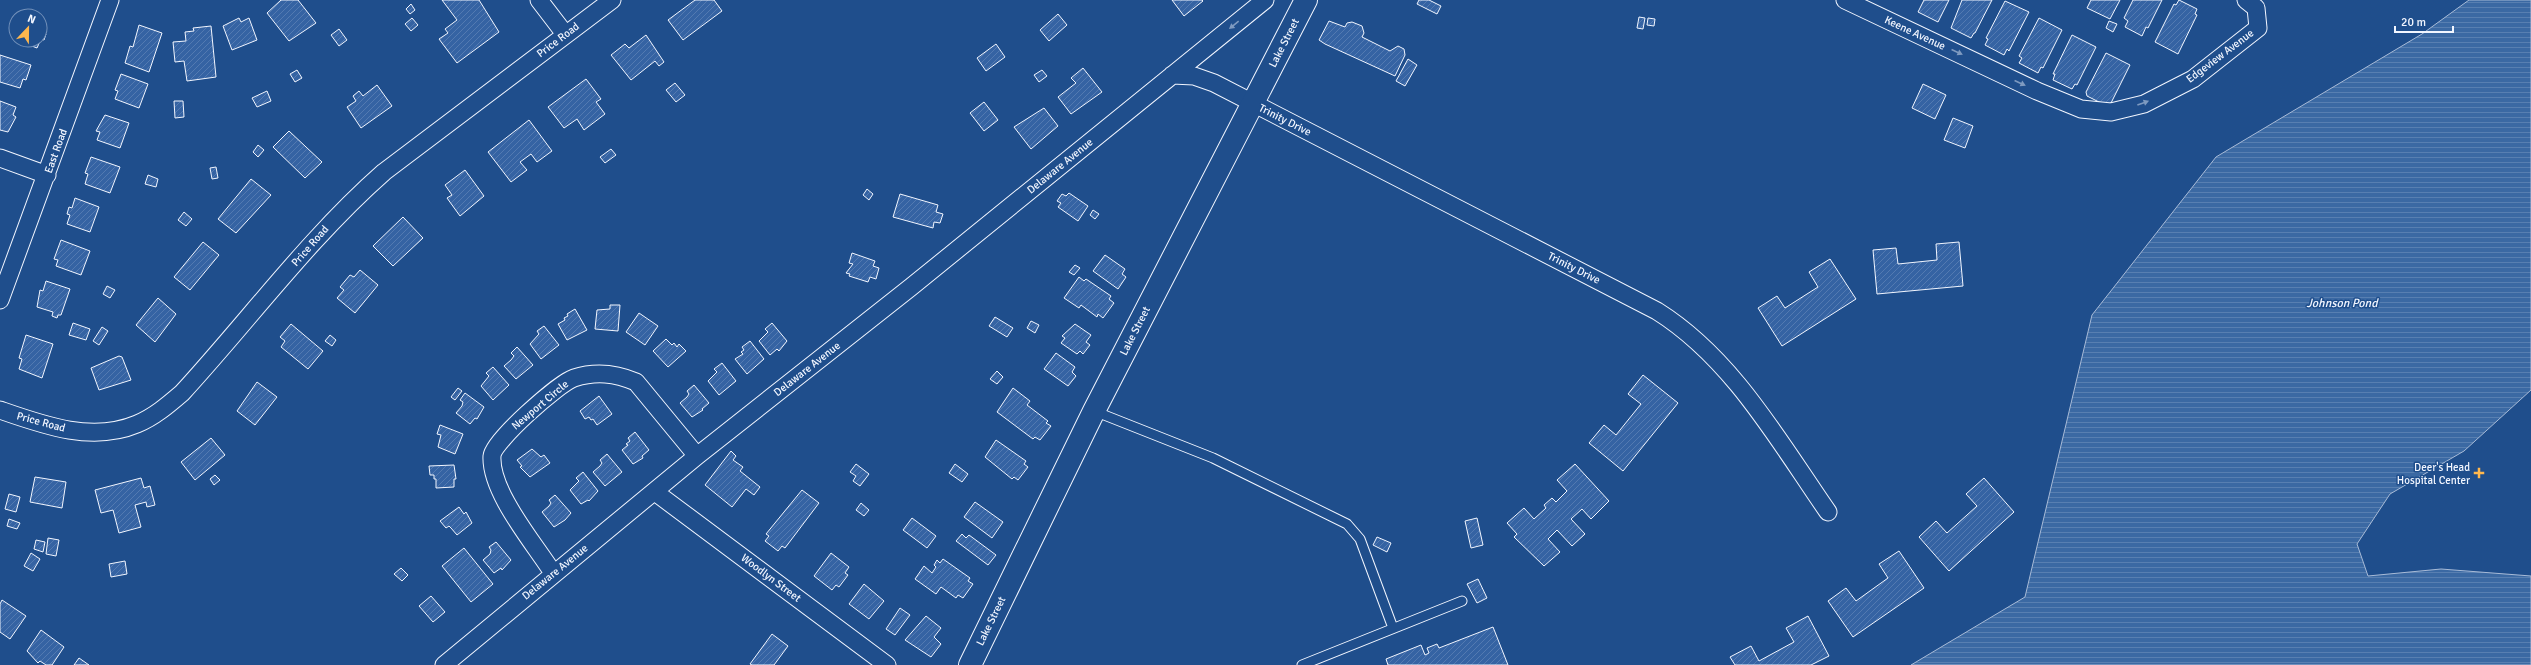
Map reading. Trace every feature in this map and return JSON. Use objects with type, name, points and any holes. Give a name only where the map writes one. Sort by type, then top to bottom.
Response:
[{"type":"street","name":"East Road","points":[[0,300],[110,0]]},
{"type":"street","points":[[539,0],[565,34]]},
{"type":"street","name":"Price Road","points":[[0,410],[45,425],[83,432],[118,430],[136,424],[156,414],[182,393],[327,226],[358,195],[384,172],[612,0]]},
{"type":"street","name":"Delaware Avenue","points":[[444,665],[553,573],[655,492],[697,456],[911,287],[1265,0]]},
{"type":"street","name":"Lake Street","points":[[970,665],[1094,411],[1306,0]]},
{"type":"street","name":"Keene Avenue","points":[[1845,0],[1985,66]]},
{"type":"street","name":"Edgeview Avenue","points":[[1985,66],[2081,109],[2111,112],[2144,104],[2193,79],[2258,28],[2251,4]]},
{"type":"street","points":[[1172,75],[1194,76],[1214,82],[1253,104]]},
{"type":"street","name":"Trinity Drive","points":[[1253,104],[1657,310],[1677,323],[1712,354],[1751,401],[1828,512]]},
{"type":"street","points":[[0,158],[47,175]]},
{"type":"street","name":"Newport Circle","points":[[553,573],[500,493],[495,476],[492,455],[503,436],[545,398],[572,378],[592,373],[622,376],[636,382],[697,456]]},
{"type":"street","name":"Woodlyn Street","points":[[655,492],[886,665]]},
{"type":"lane","points":[[1094,411],[1213,458],[1347,524],[1360,539],[1393,628]]},
{"type":"lane","points":[[1302,665],[1462,601]]},
{"type":"water","name":"Johnson Pond","points":[[2469,0],[2531,0],[2531,390],[2464,451],[2390,494],[2357,544],[2368,576],[2441,569],[2531,576],[2531,665],[1911,665],[2025,597],[2092,315],[2216,157],[2422,34]]},
{"type":"building","points":[[281,0],[298,0],[316,23],[289,41],[267,13]]},
{"type":"building","points":[[442,0],[479,0],[499,32],[457,63],[439,39],[448,33],[445,29],[457,20]]},
{"type":"building","points":[[695,0],[714,0],[722,11],[683,40],[668,20]]},
{"type":"building","points":[[1172,0],[1202,0],[1203,1],[1184,16]]},
{"type":"building","points":[[1419,0],[1429,0],[1441,6],[1437,14],[1417,4]]},
{"type":"building","points":[[1924,0],[1949,0],[1938,22],[1918,12]]},
{"type":"building","points":[[1962,0],[1992,0],[1971,38],[1951,28]]},
{"type":"building","points":[[2091,0],[2120,0],[2110,19],[2087,8]]},
{"type":"building","points":[[2133,0],[2162,0],[2148,28],[2146,27],[2142,36],[2125,27],[2128,21],[2124,18]]},
{"type":"building","points":[[2179,0],[2197,9],[2195,14],[2197,15],[2178,54],[2155,42],[2174,4],[2176,5]]},
{"type":"building","points":[[2005,1],[2029,12],[2009,51],[2007,49],[2004,55],[1985,45],[1988,39],[1986,38]]},
{"type":"building","points":[[411,4],[415,10],[410,14],[406,9]]},
{"type":"building","points":[[1058,14],[1067,25],[1049,41],[1040,30]]},
{"type":"building","points":[[1639,17],[1645,18],[1643,29],[1637,28]]},
{"type":"building","points":[[239,18],[241,22],[249,18],[257,40],[232,50],[223,26]]},
{"type":"building","points":[[412,18],[418,25],[411,31],[405,24]]},
{"type":"building","points":[[1648,18],[1655,19],[1654,26],[1647,25]]},
{"type":"building","points":[[2039,18],[2062,30],[2043,68],[2041,67],[2038,73],[2019,63],[2022,58],[2019,56]]},
{"type":"building","points":[[1329,21],[1345,27],[1347,23],[1352,22],[1362,26],[1364,33],[1362,37],[1390,51],[1398,46],[1404,49],[1405,55],[1395,76],[1319,40]]},
{"type":"building","points":[[2109,21],[2117,24],[2113,32],[2106,28]]},
{"type":"building","points":[[139,25],[162,33],[149,72],[125,63],[130,46],[133,47]]},
{"type":"building","points":[[211,26],[216,77],[187,81],[184,61],[175,62],[173,42],[186,41],[185,32],[194,31],[193,28]]},
{"type":"building","points":[[339,29],[347,40],[339,46],[331,35]]},
{"type":"building","points":[[646,35],[664,62],[659,66],[655,61],[631,80],[611,55],[625,44],[629,48]]},
{"type":"building","points":[[2072,35],[2096,47],[2077,85],[2075,84],[2072,89],[2053,80],[2055,74],[2053,74]]},
{"type":"building","points":[[996,44],[1005,57],[986,71],[977,58]]},
{"type":"building","points":[[2106,53],[2130,65],[2111,103],[2107,106],[2087,96],[2086,92]]},
{"type":"building","points":[[0,55],[31,65],[26,80],[23,79],[20,88],[0,82]]},
{"type":"building","points":[[1408,59],[1417,65],[1405,86],[1396,81]]},
{"type":"building","points":[[1083,68],[1102,92],[1071,114],[1058,97],[1076,83],[1071,78]]},
{"type":"building","points":[[297,70],[302,78],[295,82],[290,74]]},
{"type":"building","points":[[1042,70],[1047,76],[1039,82],[1034,75]]},
{"type":"building","points":[[121,74],[148,84],[139,108],[115,99],[118,91],[115,90]]},
{"type":"building","points":[[586,79],[601,99],[596,102],[605,114],[584,130],[577,119],[564,128],[548,107]]},
{"type":"building","points":[[675,83],[685,95],[676,102],[666,90]]},
{"type":"building","points":[[1923,84],[1946,95],[1935,119],[1912,108]]},
{"type":"building","points":[[377,85],[392,106],[361,128],[347,107],[356,101],[353,96],[359,91],[363,96]]},
{"type":"building","points":[[267,91],[271,101],[257,107],[252,98]]},
{"type":"building","points":[[0,101],[16,107],[13,115],[16,117],[8,132],[0,130]]},
{"type":"building","points":[[174,101],[183,101],[184,117],[175,118]]},
{"type":"building","points":[[984,102],[998,120],[984,131],[970,113]]},
{"type":"building","points":[[1044,108],[1058,126],[1031,149],[1014,127]]},
{"type":"building","points":[[105,115],[129,123],[120,148],[97,140],[100,132],[96,131]]},
{"type":"building","points":[[1953,118],[1973,126],[1965,148],[1944,140]]},
{"type":"building","points":[[529,120],[552,151],[537,162],[531,154],[520,162],[527,170],[511,182],[488,152]]},
{"type":"building","points":[[289,131],[322,162],[305,178],[273,147]]},
{"type":"building","points":[[258,145],[264,150],[258,157],[253,152]]},
{"type":"building","points":[[611,149],[616,155],[605,163],[600,157]]},
{"type":"building","points":[[91,157],[120,167],[110,193],[85,184],[88,174],[85,173]]},
{"type":"building","points":[[216,167],[218,178],[212,179],[210,168]]},
{"type":"building","points":[[465,170],[484,196],[460,216],[447,198],[452,195],[445,185]]},
{"type":"building","points":[[148,175],[158,179],[156,187],[145,184]]},
{"type":"building","points":[[251,179],[271,195],[236,233],[218,219]]},
{"type":"building","points":[[867,189],[873,194],[869,200],[863,195]]},
{"type":"building","points":[[1069,193],[1088,206],[1078,221],[1058,207],[1061,203],[1057,201],[1062,194],[1066,196]]},
{"type":"building","points":[[900,194],[938,205],[936,212],[943,214],[940,223],[934,222],[933,228],[893,217]]},
{"type":"building","points":[[75,198],[99,207],[90,232],[67,224],[70,215],[67,214],[69,207],[72,208]]},
{"type":"building","points":[[1093,210],[1099,214],[1095,219],[1090,215]]},
{"type":"building","points":[[184,212],[192,219],[186,226],[178,220]]},
{"type":"building","points":[[403,217],[423,238],[393,266],[373,246]]},
{"type":"building","points":[[61,240],[90,251],[81,275],[56,266],[58,260],[54,259]]},
{"type":"building","points":[[203,242],[219,255],[190,290],[174,277]]},
{"type":"building","points":[[1959,242],[1963,286],[1877,294],[1873,250],[1896,248],[1898,264],[1937,260],[1936,244]]},
{"type":"building","points":[[852,253],[875,261],[873,266],[879,268],[876,279],[870,277],[868,282],[849,276],[850,274],[846,273],[853,264],[849,263]]},
{"type":"building","points":[[1105,255],[1125,269],[1122,274],[1126,277],[1118,289],[1093,271]]},
{"type":"building","points":[[1830,259],[1856,299],[1782,346],[1758,308],[1777,296],[1785,308],[1818,287],[1809,272]]},
{"type":"building","points":[[1075,265],[1080,268],[1074,275],[1069,272]]},
{"type":"building","points":[[360,270],[378,285],[355,313],[337,298],[344,290],[340,287],[350,275],[354,277]]},
{"type":"building","points":[[1079,277],[1084,281],[1086,279],[1111,296],[1109,299],[1114,303],[1103,318],[1098,314],[1097,317],[1081,305],[1079,308],[1064,298]]},
{"type":"building","points":[[46,281],[70,289],[61,315],[58,315],[57,318],[52,316],[53,312],[37,307],[40,290],[43,291]]},
{"type":"building","points":[[107,286],[115,290],[110,298],[103,294]]},
{"type":"building","points":[[158,298],[176,314],[155,342],[136,325]]},
{"type":"building","points":[[610,305],[620,305],[618,331],[595,329],[597,310],[610,309]]},
{"type":"building","points":[[575,309],[587,330],[567,340],[558,324],[565,320],[564,318],[568,316],[567,314]]},
{"type":"building","points":[[639,313],[658,326],[645,345],[626,332]]},
{"type":"building","points":[[995,317],[1013,328],[1007,337],[989,326]]},
{"type":"building","points":[[1031,321],[1039,325],[1035,333],[1027,328]]},
{"type":"building","points":[[73,323],[90,329],[86,340],[69,335]]},
{"type":"building","points":[[772,323],[787,341],[779,351],[777,349],[770,355],[759,341],[768,332],[765,329]]},
{"type":"building","points":[[291,324],[323,351],[308,369],[281,347],[285,341],[280,337]]},
{"type":"building","points":[[1075,324],[1091,335],[1086,342],[1090,345],[1083,354],[1080,351],[1077,354],[1061,343],[1065,338],[1062,336]]},
{"type":"building","points":[[544,326],[559,345],[541,359],[530,344],[539,334],[537,331]]},
{"type":"building","points":[[102,327],[108,331],[99,345],[93,341]]},
{"type":"building","points":[[26,335],[53,344],[42,378],[19,369],[22,359],[19,358]]},
{"type":"building","points":[[330,335],[336,340],[332,346],[325,341]]},
{"type":"building","points":[[666,339],[672,345],[674,343],[677,347],[679,344],[686,351],[668,367],[653,351]]},
{"type":"building","points":[[750,341],[764,359],[747,374],[735,359],[743,354],[741,352],[744,350],[742,347]]},
{"type":"building","points":[[517,347],[533,365],[516,379],[504,366],[514,356],[511,353]]},
{"type":"building","points":[[1056,353],[1075,367],[1072,372],[1076,376],[1068,386],[1044,369]]},
{"type":"building","points":[[119,356],[122,357],[131,380],[99,390],[91,368]]},
{"type":"building","points":[[722,363],[736,381],[719,395],[708,381],[717,372],[714,369]]},
{"type":"building","points":[[493,367],[509,385],[493,400],[481,386],[489,376],[486,373]]},
{"type":"building","points":[[997,371],[1003,377],[997,384],[990,379]]},
{"type":"building","points":[[1643,375],[1678,403],[1623,471],[1589,443],[1604,425],[1616,435],[1641,404],[1628,394]]},
{"type":"building","points":[[257,382],[277,397],[255,425],[237,411]]},
{"type":"building","points":[[694,385],[709,403],[702,409],[703,410],[692,417],[680,403],[689,394],[687,391]]},
{"type":"building","points":[[458,388],[462,391],[455,400],[451,397]]},
{"type":"building","points":[[1013,388],[1030,401],[1027,405],[1048,421],[1046,423],[1051,426],[1040,440],[1035,437],[1033,439],[997,412]]},
{"type":"building","points":[[465,393],[484,407],[477,419],[475,418],[470,424],[456,413],[462,406],[463,402],[460,400]]},
{"type":"building","points":[[599,396],[612,414],[597,425],[593,419],[591,420],[589,417],[585,419],[580,411]]},
{"type":"building","points":[[440,425],[463,434],[455,454],[438,447],[441,435],[437,434]]},
{"type":"building","points":[[635,432],[649,450],[642,456],[643,458],[633,464],[622,450],[630,441],[628,438]]},
{"type":"building","points":[[211,438],[225,455],[195,480],[181,462]]},
{"type":"building","points":[[996,440],[1026,461],[1024,464],[1028,467],[1018,480],[1014,477],[1012,479],[985,457]]},
{"type":"building","points":[[532,449],[541,457],[544,455],[550,463],[530,477],[520,467],[522,466],[517,460]]},
{"type":"building","points":[[731,451],[736,456],[733,460],[743,467],[740,471],[760,487],[754,495],[746,489],[732,507],[705,485]]},
{"type":"building","points":[[607,454],[622,472],[605,486],[593,472],[602,463],[600,460]]},
{"type":"building","points":[[856,464],[869,474],[860,486],[853,481],[856,476],[850,472]]},
{"type":"building","points":[[955,464],[968,474],[962,482],[949,473]]},
{"type":"building","points":[[1575,464],[1609,501],[1591,519],[1582,509],[1571,519],[1585,534],[1572,546],[1557,530],[1548,539],[1560,552],[1544,566],[1514,537],[1517,534],[1507,523],[1524,508],[1534,519],[1546,508],[1544,505],[1552,498],[1556,502],[1567,491],[1557,480]]},
{"type":"building","points":[[454,465],[456,479],[454,479],[454,487],[436,488],[436,479],[434,479],[434,475],[430,475],[429,466]]},
{"type":"building","points":[[583,472],[598,491],[589,501],[588,500],[581,504],[570,490],[579,481],[576,478]]},
{"type":"building","points":[[215,475],[220,480],[214,485],[210,479]]},
{"type":"building","points":[[35,477],[66,482],[62,508],[30,502]]},
{"type":"building","points":[[141,478],[144,488],[150,486],[155,505],[147,507],[146,502],[135,505],[141,527],[119,533],[113,510],[101,513],[95,490]]},
{"type":"building","points":[[1984,478],[2014,512],[1949,571],[1919,537],[1936,521],[1947,533],[1977,506],[1966,494]]},
{"type":"building","points":[[802,490],[819,503],[785,548],[782,546],[778,551],[765,541],[769,536],[766,534]]},
{"type":"building","points":[[9,494],[20,497],[16,512],[5,509]]},
{"type":"building","points":[[555,495],[571,513],[565,520],[554,527],[542,512],[549,506],[551,503],[549,500]]},
{"type":"building","points":[[975,502],[1003,522],[992,538],[964,517]]},
{"type":"building","points":[[861,503],[869,510],[864,516],[856,510]]},
{"type":"building","points":[[459,507],[464,514],[466,512],[472,523],[457,535],[449,526],[446,528],[440,521]]},
{"type":"building","points":[[912,518],[936,536],[927,548],[903,530]]},
{"type":"building","points":[[1477,518],[1483,545],[1471,548],[1465,521]]},
{"type":"building","points":[[9,519],[20,523],[17,529],[7,526]]},
{"type":"building","points":[[962,534],[966,538],[969,535],[996,555],[988,565],[956,541]]},
{"type":"building","points":[[1377,537],[1391,543],[1387,552],[1373,545]]},
{"type":"building","points":[[48,538],[59,540],[56,556],[46,554]]},
{"type":"building","points":[[36,540],[45,542],[43,552],[34,549]]},
{"type":"building","points":[[496,542],[511,560],[502,570],[501,568],[494,573],[483,560],[490,554],[491,550],[489,547]]},
{"type":"building","points":[[464,548],[493,584],[471,602],[442,566]]},
{"type":"building","points":[[1899,551],[1924,588],[1853,637],[1828,601],[1846,588],[1856,601],[1888,578],[1879,564]]},
{"type":"building","points":[[31,553],[40,559],[33,571],[24,566]]},
{"type":"building","points":[[831,553],[849,567],[845,573],[848,575],[839,587],[836,585],[832,590],[814,576]]},
{"type":"building","points":[[943,559],[970,578],[968,581],[973,584],[963,598],[958,595],[956,598],[941,587],[936,594],[915,579],[924,566],[932,573],[936,567],[934,565],[937,560],[940,563]]},
{"type":"building","points":[[125,561],[127,574],[111,577],[109,564]]},
{"type":"building","points":[[401,568],[408,575],[402,581],[394,574]]},
{"type":"building","points":[[1478,579],[1487,598],[1477,603],[1467,584]]},
{"type":"building","points":[[864,584],[884,601],[869,619],[849,604]]},
{"type":"building","points":[[431,596],[445,612],[433,622],[419,606]]},
{"type":"building","points":[[2,600],[26,616],[10,639],[0,632],[0,604]]},
{"type":"building","points":[[900,608],[910,615],[895,635],[886,629]]},
{"type":"building","points":[[926,616],[941,628],[934,637],[941,644],[931,657],[905,640]]},
{"type":"building","points":[[1808,616],[1829,656],[1811,665],[1735,665],[1730,657],[1751,646],[1759,661],[1794,642],[1786,628]]},
{"type":"building","points":[[1493,627],[1508,665],[1388,665],[1386,659],[1421,645],[1425,655],[1429,653],[1427,648],[1437,644],[1439,648]]},
{"type":"building","points":[[41,630],[64,647],[52,665],[46,665],[40,661],[38,663],[27,651]]},
{"type":"building","points":[[772,634],[788,646],[774,665],[750,664]]},
{"type":"building","points":[[79,658],[89,665],[74,665]]},
{"type":"place","name":"Deer's Head Hospital Center","points":[[2479,473]]}]
